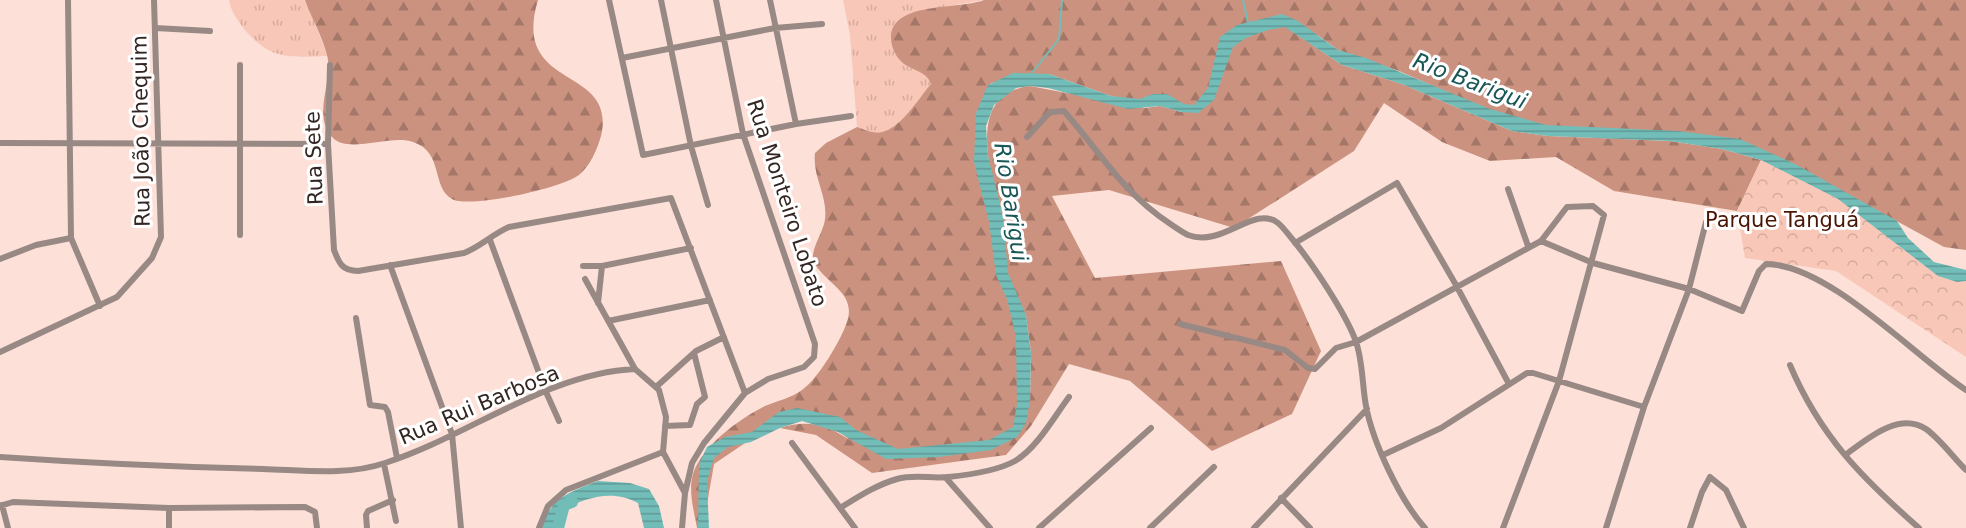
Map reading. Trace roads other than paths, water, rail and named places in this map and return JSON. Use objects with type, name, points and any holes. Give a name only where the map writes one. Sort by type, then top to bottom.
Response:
[{"type":"street","points":[[68,0],[68,144],[71,238],[100,306]]},
{"type":"street","name":"Rua João Chequim","points":[[0,352],[117,297],[152,258],[161,237],[154,0]]},
{"type":"street","points":[[609,0],[643,155],[796,124],[852,116]]},
{"type":"street","points":[[661,0],[691,146],[708,205]]},
{"type":"street","name":"Rua Monteiro Lobato","points":[[716,0],[743,134],[815,344],[814,357],[804,367],[768,379],[745,393]]},
{"type":"street","points":[[770,0],[796,124]]},
{"type":"street","points":[[622,57],[775,28],[822,24]]},
{"type":"street","points":[[155,28],[210,31]]},
{"type":"street","points":[[240,65],[240,235]]},
{"type":"street","name":"Rua Sete","points":[[330,65],[328,144],[334,250],[340,265],[349,271],[390,265]]},
{"type":"street","points":[[1027,137],[1050,112],[1064,111],[1101,160],[1131,192],[1155,213],[1188,235],[1205,238],[1226,234],[1251,220],[1263,218],[1277,222],[1295,243],[1345,315],[1356,342],[1367,409],[1383,455],[1409,507],[1425,528]]},
{"type":"street","points":[[0,143],[328,144]]},
{"type":"street","points":[[1295,243],[1397,183],[1456,285],[1509,384]]},
{"type":"street","points":[[1508,189],[1528,246]]},
{"type":"street","points":[[461,528],[452,434],[390,265],[464,253],[490,240],[498,231],[509,227],[671,198],[745,393],[704,443],[692,463],[684,493],[682,528]]},
{"type":"street","points":[[1180,324],[1270,345],[1285,350],[1308,368],[1315,369],[1336,348],[1356,342],[1456,285],[1540,241],[1567,207],[1593,206],[1604,215],[1593,263],[1559,381],[1503,528]]},
{"type":"street","points":[[1606,528],[1644,407],[1689,289],[1706,222]]},
{"type":"street","points":[[0,258],[36,245],[71,238]]},
{"type":"street","points":[[490,240],[546,392],[559,420]]},
{"type":"street","points":[[1540,241],[1593,263],[1689,289],[1743,311],[1758,271],[1766,264],[1777,264],[1810,277],[1853,302],[1966,390]]},
{"type":"street","points":[[583,266],[602,266],[691,248]]},
{"type":"street","points":[[598,303],[602,266]]},
{"type":"street","points":[[585,279],[634,369],[659,390],[665,426],[663,452],[684,493]]},
{"type":"street","points":[[608,321],[710,300]]},
{"type":"street","points":[[356,318],[370,405],[385,408],[388,412],[397,458]]},
{"type":"street","points":[[656,387],[694,353],[724,337]]},
{"type":"street","points":[[665,426],[690,425],[697,404],[705,397],[694,353]]},
{"type":"street","points":[[1790,365],[1817,420],[1871,486],[1919,528]]},
{"type":"street","name":"Rua Rui Barbosa","points":[[0,457],[181,467],[336,471],[384,464],[546,392],[613,370],[634,369]]},
{"type":"street","points":[[1383,455],[1441,428],[1521,376],[1533,373],[1644,407]]},
{"type":"street","points":[[840,508],[865,492],[898,479],[924,476],[946,478],[999,467],[1016,460],[1030,447],[1069,397]]},
{"type":"street","points":[[1254,528],[1367,409]]},
{"type":"street","points":[[1845,455],[1875,433],[1891,426],[1909,425],[1925,429],[1966,470]]},
{"type":"street","points":[[1039,528],[1151,428]]},
{"type":"street","points":[[792,443],[855,528]]},
{"type":"street","points":[[539,528],[548,506],[566,490],[663,452]]},
{"type":"street","points":[[384,464],[396,521]]},
{"type":"street","points":[[1151,528],[1214,467]]},
{"type":"street","points":[[1690,528],[1702,492],[1710,477],[1726,490],[1744,528]]},
{"type":"street","points":[[946,478],[990,528]]},
{"type":"street","points":[[1281,498],[1310,528]]},
{"type":"street","points":[[367,528],[368,511],[393,500]]},
{"type":"street","points":[[8,528],[3,521],[1,506],[13,502],[169,508],[310,508],[315,514],[317,528]]},
{"type":"street","points":[[169,508],[169,528]]},
{"type":"water","points":[[1282,14],[1298,21],[1338,50],[1366,58],[1490,109],[1546,125],[1678,131],[1740,139],[1797,165],[1897,221],[1908,238],[1934,262],[1966,270],[1966,281],[1957,282],[1938,276],[1838,199],[1761,160],[1722,149],[1670,141],[1548,136],[1512,131],[1402,84],[1342,65],[1285,27],[1268,30],[1246,38],[1233,47],[1214,100],[1198,113],[1181,112],[1160,106],[1128,109],[1048,88],[1030,86],[1016,88],[994,105],[986,126],[988,156],[1003,216],[1008,273],[1026,315],[1031,353],[1030,401],[1026,423],[1017,437],[991,450],[939,457],[886,459],[838,432],[802,421],[780,428],[751,442],[728,447],[714,458],[707,481],[709,528],[698,528],[699,464],[707,447],[725,437],[752,432],[779,412],[797,408],[840,417],[856,430],[898,449],[989,440],[1013,427],[1017,404],[1016,337],[1007,299],[996,275],[989,222],[974,162],[976,113],[988,85],[1013,73],[1049,74],[1111,96],[1140,99],[1153,94],[1167,94],[1184,104],[1194,105],[1208,88],[1220,37],[1237,25]]},
{"type":"water","points":[[598,481],[630,483],[649,489],[659,506],[664,528],[644,528],[638,503],[619,496],[600,496],[562,510],[556,528],[542,528],[550,509],[563,497]]},
{"type":"waterway","points":[[1031,74],[1059,39],[1062,0]]},
{"type":"waterway","points":[[1243,0],[1248,23]]},
{"type":"waterway","name":"Rio Barigui","points":[[558,528],[564,505],[572,502]]},
{"type":"park label","name":"Parque Tanguá","points":[[1782,220]]}]
